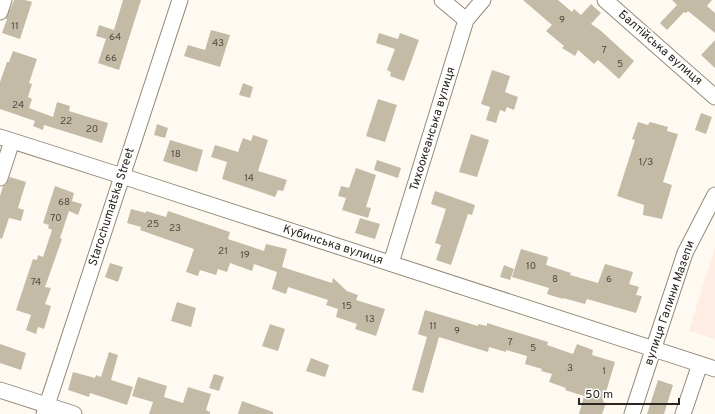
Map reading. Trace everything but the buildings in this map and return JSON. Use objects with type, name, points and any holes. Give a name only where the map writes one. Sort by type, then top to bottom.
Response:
[{"type":"street","points":[[0,12],[4,0]]},
{"type":"street","name":"Starochumatska Street","points":[[45,409],[180,0]]},
{"type":"street","points":[[442,0],[466,20]]},
{"type":"street","name":"Тихоокеанська вулиця","points":[[391,264],[466,20],[483,0]]},
{"type":"street","name":"Балтійська вулиця","points":[[605,0],[715,97]]},
{"type":"street","name":"Кубинська вулиця","points":[[0,178],[6,139],[715,369]]},
{"type":"street","name":"вулиця Галини Мазепи","points":[[632,414],[686,253],[715,195]]},
{"type":"street","points":[[684,414],[700,364]]},
{"type":"street","points":[[0,390],[45,409],[74,414]]},
{"type":"shaded area","points":[[715,247],[715,339],[689,331]]}]
